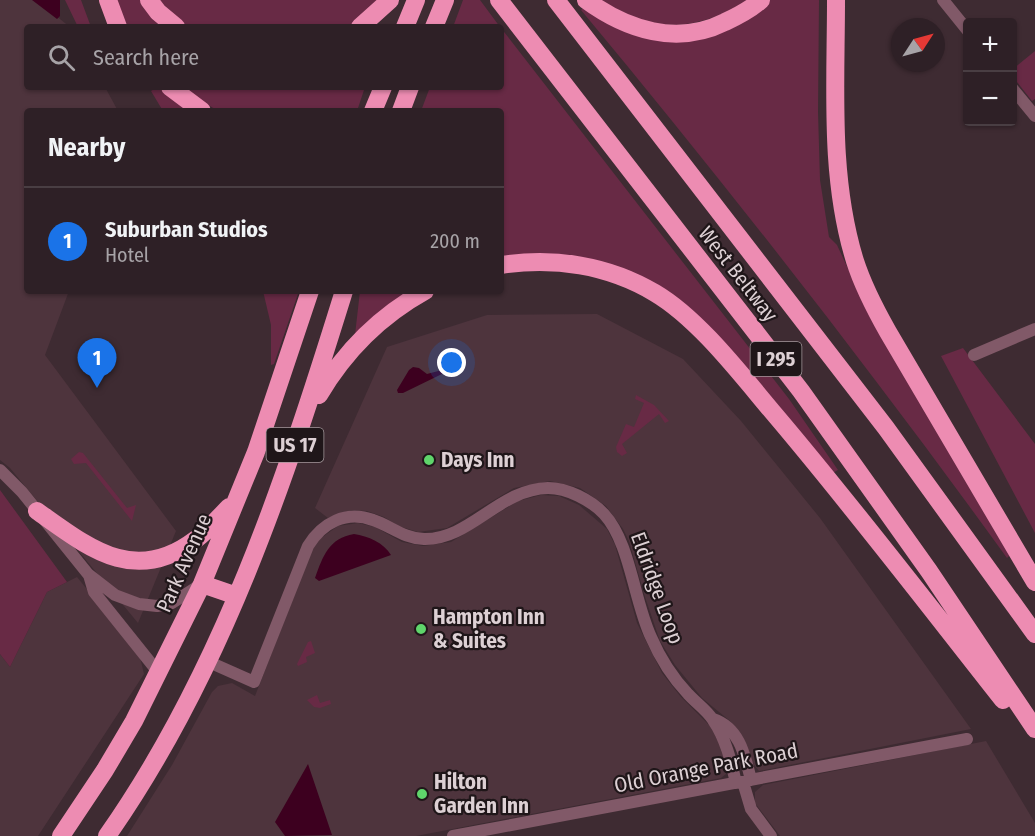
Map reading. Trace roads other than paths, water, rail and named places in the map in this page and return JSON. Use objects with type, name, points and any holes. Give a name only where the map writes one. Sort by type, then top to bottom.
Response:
[{"type":"highway","points":[[108,0],[117,24]]},
{"type":"highway","points":[[149,0],[158,12],[172,24]]},
{"type":"highway","points":[[363,24],[390,0]]},
{"type":"highway","points":[[406,24],[416,0]]},
{"type":"highway","points":[[435,24],[444,0]]},
{"type":"highway","name":"West Beltway","points":[[499,0],[801,391],[929,571],[1035,729]]},
{"type":"highway","name":"West Beltway","points":[[556,0],[879,418],[1035,634]]},
{"type":"highway","points":[[586,0],[626,24],[646,31],[680,34],[717,27],[743,14],[760,0]]},
{"type":"highway","points":[[836,0],[839,183],[844,216],[856,264],[888,332],[1035,582]]},
{"type":"highway","points":[[160,90],[180,108]]},
{"type":"highway","points":[[174,90],[198,108]]},
{"type":"highway","points":[[374,108],[381,90]]},
{"type":"highway","points":[[402,108],[410,90]]},
{"type":"highway","points":[[504,265],[558,262],[600,269],[637,283],[681,311],[752,387],[835,486],[1035,741]]},
{"type":"highway","name":"Park Avenue","points":[[61,836],[134,721],[202,584],[256,452],[309,294]]},
{"type":"highway","name":"US 17","points":[[107,836],[164,744],[209,662],[266,527],[304,420],[343,294]]},
{"type":"highway","points":[[304,420],[330,375],[352,347],[384,318],[420,294]]},
{"type":"highway","points":[[37,511],[85,545],[110,557],[132,561],[155,559],[177,551],[196,540],[235,502]]},
{"type":"highway","points":[[202,584],[237,596]]},
{"type":"street","points":[[943,0],[963,25]]},
{"type":"street","points":[[1017,94],[1035,116]]},
{"type":"street","points":[[974,355],[1035,329]]},
{"type":"street","points":[[0,470],[14,483],[88,574],[115,595],[139,604],[156,606],[172,603],[202,584]]},
{"type":"street","name":"Eldridge Loop","points":[[209,662],[254,682],[308,546],[320,529],[330,522],[346,518],[365,518],[374,520],[402,535],[423,539],[436,538],[458,530],[511,496],[539,489],[557,489],[579,496],[591,503],[604,514],[612,525],[620,539],[644,620],[659,654],[684,689],[713,719],[744,782],[751,809],[771,836]]},
{"type":"street","points":[[88,574],[94,592],[158,672]]},
{"type":"street","name":"Old Orange Park Road","points":[[453,836],[967,739]]},
{"type":"place","name":"Suburban Studios","points":[[97,388]]},
{"type":"place","name":"Days Inn","points":[[429,460]]},
{"type":"place","name":"Hampton Inn & Suites","points":[[421,629]]},
{"type":"place","name":"Hilton Garden Inn","points":[[422,794]]}]
